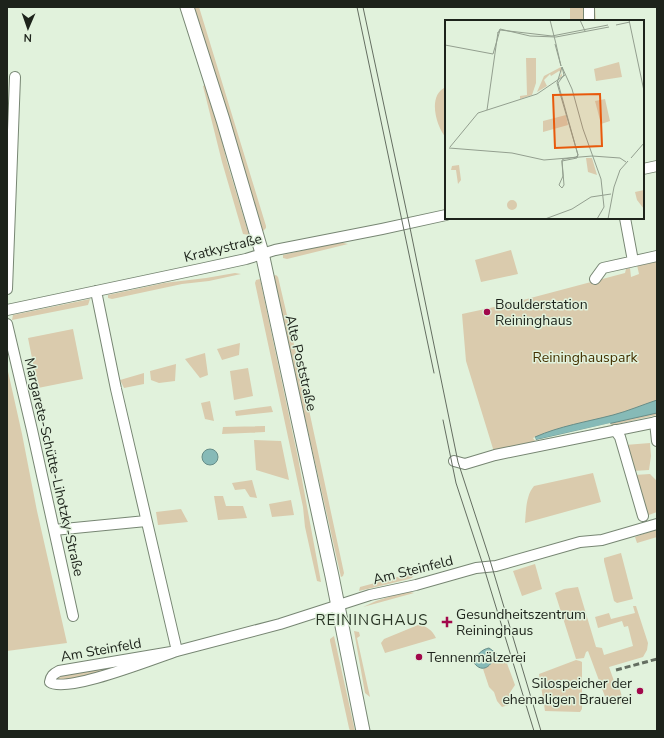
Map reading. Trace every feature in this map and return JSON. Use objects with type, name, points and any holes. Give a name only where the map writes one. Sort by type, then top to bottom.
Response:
[{"type":"main road","name":"Alte Poststraße","points":[[187,7],[223,120],[262,254],[329,562],[363,731]]},
{"type":"street","points":[[588,7],[589,20]]},
{"type":"street","points":[[7,289],[15,77]]},
{"type":"street","points":[[644,169],[657,166]]},
{"type":"street","name":"Kratkystraße","points":[[7,310],[445,215]]},
{"type":"street","points":[[625,219],[634,261]]},
{"type":"street","points":[[595,279],[603,268],[657,256]]},
{"type":"street","points":[[96,291],[116,389],[177,651]]},
{"type":"street","name":"Margarete-Schütte-Lihotzky-Straße","points":[[7,324],[72,616]]},
{"type":"street","points":[[454,461],[465,464],[495,455],[656,422],[657,441]]},
{"type":"street","points":[[616,430],[620,437],[643,516]]},
{"type":"street","points":[[54,530],[146,521]]},
{"type":"street","name":"Am Steinfeld","points":[[177,651],[59,671],[54,673],[50,682],[54,685],[73,685],[177,651],[280,624],[370,595],[416,585],[476,568],[496,566],[580,542],[602,540],[657,524]]},
{"type":"green space","points":[[194,7],[199,7],[266,226],[263,231]]},
{"type":"green space","points":[[570,7],[595,7],[596,20],[570,20]]},
{"type":"green space","points":[[205,85],[214,109],[227,162],[249,235],[243,234],[222,162],[203,86]]},
{"type":"green space","points":[[445,88],[445,137],[439,126],[435,111],[435,103],[440,91]]},
{"type":"green space","points":[[339,242],[348,244],[287,259],[283,258],[283,255]]},
{"type":"green space","points":[[511,250],[518,274],[481,282],[475,260]]},
{"type":"green space","name":"Reininghauspark","points":[[657,260],[657,415],[494,452],[466,361],[462,314],[508,304],[625,273],[626,269],[630,268],[631,277],[639,274],[637,265]]},
{"type":"green space","points":[[235,273],[241,274],[209,281],[182,284],[112,299],[108,298],[108,295],[164,283]]},
{"type":"green space","points":[[276,275],[278,277],[306,396],[344,573],[341,577],[273,276]]},
{"type":"green space","points":[[260,279],[298,458],[321,582],[317,581],[305,527],[303,507],[255,283],[256,280]]},
{"type":"green space","points":[[90,299],[88,305],[12,320],[13,315]]},
{"type":"green space","points":[[73,329],[83,379],[38,388],[28,338]]},
{"type":"green space","points":[[240,343],[239,355],[222,360],[217,349]]},
{"type":"green space","points":[[205,353],[208,375],[200,378],[185,359]]},
{"type":"green space","points":[[176,364],[175,381],[159,383],[151,380],[150,371]]},
{"type":"green space","points":[[7,367],[37,511],[67,643],[7,651]]},
{"type":"green space","points":[[248,368],[253,396],[234,400],[230,371]]},
{"type":"green space","points":[[144,373],[144,384],[124,388],[120,380]]},
{"type":"green space","points":[[210,401],[214,421],[205,419],[201,403]]},
{"type":"green space","points":[[271,406],[273,412],[236,416],[235,411]]},
{"type":"green space","points":[[265,426],[265,432],[222,434],[223,427]]},
{"type":"green space","points":[[254,440],[281,441],[289,480],[256,470]]},
{"type":"green space","points":[[650,443],[651,456],[649,470],[633,471],[625,445]]},
{"type":"green space","points":[[593,473],[601,502],[525,523],[528,498],[534,486]]},
{"type":"green space","points":[[650,474],[657,481],[657,512],[646,516],[634,475]]},
{"type":"green space","points":[[252,480],[257,498],[250,497],[245,489],[235,490],[232,483]]},
{"type":"green space","points":[[214,496],[223,496],[226,506],[243,506],[247,518],[218,520]]},
{"type":"green space","points":[[291,500],[294,515],[272,517],[269,504]]},
{"type":"green space","points":[[181,509],[188,522],[158,525],[156,512]]},
{"type":"green space","points":[[657,529],[657,537],[637,543],[635,537]]},
{"type":"green space","points":[[621,553],[633,599],[617,603],[614,601],[604,558]]},
{"type":"green space","points":[[535,564],[542,589],[522,596],[513,571]]},
{"type":"green space","points":[[416,572],[412,578],[359,591],[360,587]]},
{"type":"green space","points":[[578,587],[596,647],[602,648],[604,655],[633,646],[628,626],[624,627],[622,621],[598,628],[595,617],[609,613],[611,619],[635,613],[633,606],[636,606],[648,643],[647,650],[643,657],[609,667],[614,681],[617,679],[624,704],[607,702],[588,651],[586,652],[584,658],[576,659],[555,593],[564,589]]},
{"type":"green space","points":[[407,591],[414,593],[363,607],[376,601]]},
{"type":"green space","points":[[418,625],[429,629],[436,638],[385,653],[381,643],[384,639]]},
{"type":"green space","points":[[354,631],[359,632],[360,636],[357,638],[370,697],[365,693]]},
{"type":"green space","points":[[334,636],[355,731],[350,731],[349,728],[330,641],[330,639]]},
{"type":"green space","points":[[499,654],[504,655],[515,685],[509,694],[512,704],[502,707],[497,701],[494,692],[489,687],[483,669],[490,665]]},
{"type":"green space","points":[[146,659],[61,683],[57,681],[57,678],[65,675]]},
{"type":"green space","points":[[576,660],[582,662],[582,709],[580,712],[545,711],[539,674]]},
{"type":"water","points":[[657,400],[657,413],[536,440],[535,438],[573,424],[619,413]]},
{"type":"water","points":[[210,449],[217,454],[218,457],[213,464],[210,465],[203,460],[202,457],[207,450]]},
{"type":"water","points":[[489,648],[496,653],[494,659],[484,668],[477,666],[474,663],[477,655],[481,651]]},
{"type":"pier","points":[[610,423],[611,425],[536,442],[533,438],[535,437],[536,440]]},
{"type":"tram line","points":[[357,7],[434,373]]},
{"type":"tram line","points":[[363,7],[458,462],[489,557],[541,731]]},
{"type":"tram line","points":[[443,420],[456,483],[484,568],[534,731]]},
{"type":"railway","points":[[616,670],[657,659]]},
{"type":"place","name":"Boulderstation Reininghaus","points":[[487,312]]},
{"type":"place","name":"Gesundheitszentrum Reininghaus","points":[[447,622]]},
{"type":"place","name":"Tennenmälzerei","points":[[419,657]]},
{"type":"place","name":"Silospeicher der ehemaligen Brauerei","points":[[640,691]]},
{"type":"district","name":"REININGHAUS","points":[[372,620]]}]
